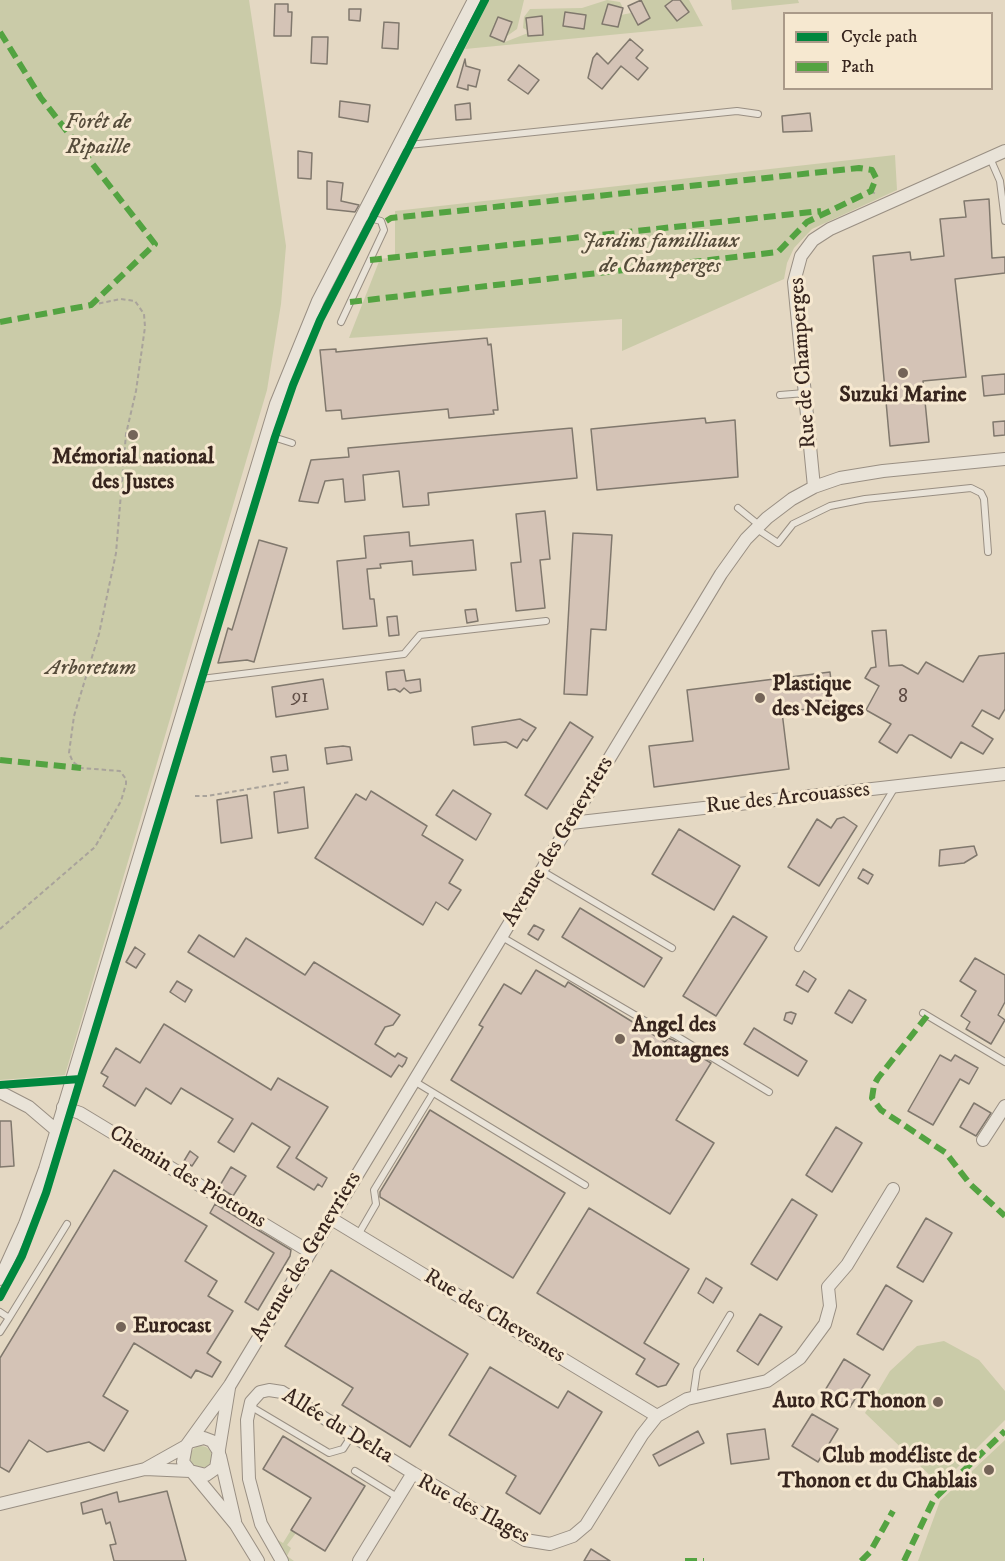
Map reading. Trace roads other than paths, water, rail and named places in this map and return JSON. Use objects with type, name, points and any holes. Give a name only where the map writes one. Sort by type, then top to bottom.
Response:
[{"type":"street","points":[[0,1279],[32,1208],[266,434],[304,333],[474,0]]},
{"type":"street","name":"Rue de Champerges","points":[[814,487],[794,282],[798,262],[809,245],[830,229],[1005,151]]},
{"type":"street","name":"Avenue des Genevriers","points":[[0,1504],[145,1469],[187,1444],[230,1385],[721,573],[758,527],[780,507],[814,487],[868,472],[1005,459]]},
{"type":"street","name":"Rue des Arcouasses","points":[[571,823],[1005,774]]},
{"type":"street","points":[[0,1092],[29,1107],[56,1130]]},
{"type":"street","points":[[984,1140],[1005,1106]]},
{"type":"street","name":"Chemin des Piottons","points":[[63,1107],[76,1111],[310,1252]]},
{"type":"street","name":"Rue des Ilages","points":[[359,1561],[414,1473],[525,1540],[541,1544],[558,1542],[573,1536],[586,1525],[642,1435],[657,1416],[676,1404],[693,1398],[758,1384],[793,1365],[825,1324],[830,1306],[828,1287],[847,1265],[893,1190]]},
{"type":"street","name":"Rue des Chevesnes","points":[[330,1218],[657,1416]]},
{"type":"street","name":"Avenue des Genevriers","points":[[145,1469],[191,1472],[202,1475],[213,1471],[220,1454],[230,1385]]},
{"type":"street","name":"Allée du Delta","points":[[282,1561],[266,1535],[252,1494],[246,1447],[250,1406],[260,1392],[278,1391],[414,1473]]},
{"type":"street","points":[[236,1525],[220,1454],[215,1444],[204,1438],[187,1444],[183,1462],[236,1525],[258,1561]]},
{"type":"lane","points":[[399,146],[737,111],[758,114]]},
{"type":"lane","points":[[990,158],[1000,182],[1005,221]]},
{"type":"lane","points":[[341,322],[384,231],[381,221],[362,216]]},
{"type":"lane","points":[[780,395],[805,393]]},
{"type":"lane","points":[[266,434],[292,443]]},
{"type":"lane","points":[[738,508],[778,543],[793,524],[830,506],[865,499],[970,488],[981,493],[984,499],[988,552]]},
{"type":"lane","points":[[193,680],[404,654],[420,634],[546,621]]},
{"type":"lane","points":[[798,948],[896,786]]},
{"type":"lane","points":[[542,871],[672,948]]},
{"type":"lane","points":[[502,937],[573,976],[652,1025],[675,1035],[769,1092]]},
{"type":"lane","points":[[923,1013],[1005,1062]]},
{"type":"lane","points":[[414,1081],[585,1185]]},
{"type":"lane","points":[[358,1235],[376,1204],[374,1190],[434,1093]]},
{"type":"lane","points":[[0,1332],[67,1224]]},
{"type":"lane","points":[[0,1312],[9,1318]]},
{"type":"lane","points":[[693,1398],[697,1370],[730,1315]]},
{"type":"lane","points":[[250,1406],[328,1453],[343,1449],[352,1435]]},
{"type":"lane","points":[[355,1471],[398,1498]]},
{"type":"place","name":"Suzuki Marine","points":[[903,373]]},
{"type":"place","name":"Mémorial national des Justes","points":[[133,435]]},
{"type":"place","name":"Plastique des Neiges","points":[[760,698]]},
{"type":"place","name":"Angel des Montagnes","points":[[620,1039]]},
{"type":"place","name":"Eurocast","points":[[121,1327]]},
{"type":"place","name":"Auto RC Thonon","points":[[938,1402]]},
{"type":"place","name":"Club modéliste de Thonon et du Chablais","points":[[989,1470]]},
{"type":"park label","name":"Forêt de Ripaille","points":[[98,136]]},
{"type":"park label","name":"Jardins familliaux de Champerges","points":[[660,254]]},
{"type":"park label","name":"Arboretum","points":[[91,669]]}]
